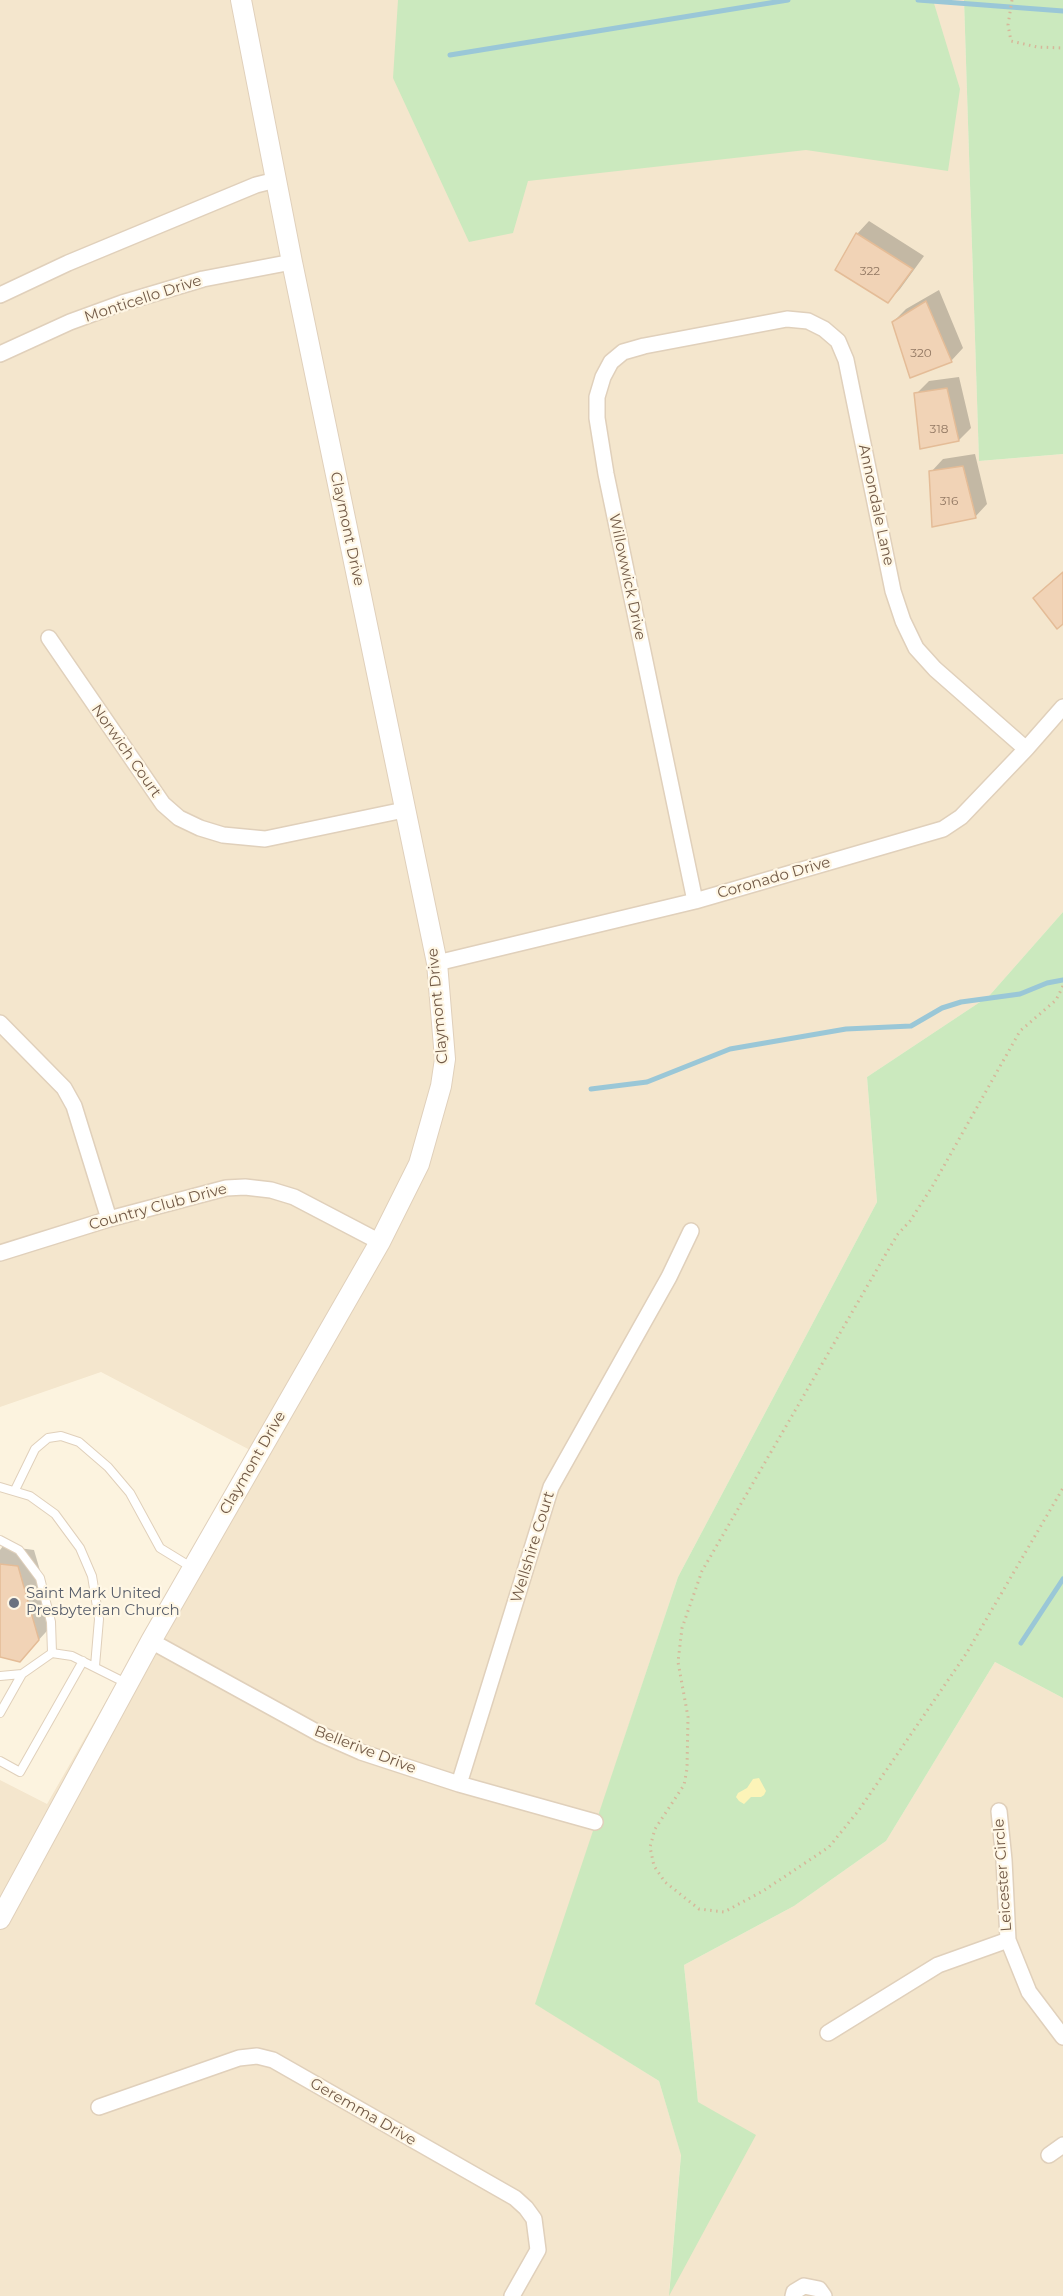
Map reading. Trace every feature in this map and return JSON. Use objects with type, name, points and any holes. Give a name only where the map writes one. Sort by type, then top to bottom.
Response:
[{"type":"street","name":"Claymont Drive","points":[[0,1919],[151,1641],[380,1242],[419,1164],[441,1086],[445,1059],[437,963],[292,262],[242,0]]},
{"type":"street","points":[[0,295],[68,263],[246,189],[276,180]]},
{"type":"street","name":"Monticello Drive","points":[[0,354],[70,322],[122,303],[203,279],[292,262]]},
{"type":"street","name":"Annondale Lane","points":[[716,332],[787,319],[808,321],[824,329],[838,341],[846,360],[893,591],[903,621],[916,648],[935,669],[1026,749]]},
{"type":"street","name":"Willowwick Drive","points":[[695,901],[606,474],[597,418],[597,397],[603,377],[611,362],[623,352],[716,332]]},
{"type":"street","name":"Norwich Court","points":[[49,638],[163,804],[179,818],[193,825],[223,835],[265,839],[404,810]]},
{"type":"street","name":"Coronado Drive","points":[[437,963],[695,901],[943,829],[961,817],[1063,707]]},
{"type":"street","points":[[0,1023],[64,1088],[74,1106],[109,1219]]},
{"type":"street","name":"Country Club Drive","points":[[0,1253],[109,1219],[226,1188],[245,1187],[271,1190],[294,1197],[380,1242]]},
{"type":"street","name":"Wellshire Court","points":[[459,1784],[551,1487],[669,1277],[691,1231]]},
{"type":"street","name":"Bellerive Drive","points":[[151,1641],[320,1734],[371,1755],[459,1784],[595,1822]]},
{"type":"street","name":"Leicester Circle","points":[[999,1811],[1008,1940],[1029,1992],[1063,2037]]},
{"type":"street","points":[[828,2033],[938,1965],[1008,1940]]},
{"type":"street","name":"Geremma Drive","points":[[99,2107],[239,2058],[257,2056],[273,2060],[515,2198],[526,2208],[534,2219],[538,2250],[512,2296]]},
{"type":"street","points":[[1049,2155],[1063,2145]]},
{"type":"street","points":[[793,2296],[794,2292],[804,2286],[819,2289],[824,2296]]},
{"type":"lane","points":[[15,1490],[35,1449],[48,1438],[61,1436],[80,1443],[108,1467],[130,1493],[160,1548],[193,1568]]},
{"type":"lane","points":[[0,1487],[30,1496],[55,1514],[80,1548],[92,1576],[99,1620],[95,1666]]},
{"type":"lane","points":[[0,1540],[19,1550],[40,1578],[51,1622],[52,1653]]},
{"type":"lane","points":[[0,1713],[22,1674],[52,1653],[72,1656],[128,1683]]},
{"type":"lane","points":[[0,1761],[20,1772],[83,1661]]},
{"type":"lane","points":[[0,1677],[22,1674]]},
{"type":"path","points":[[1012,0],[1008,34],[1011,41],[1037,47],[1063,48]]},
{"type":"path","points":[[1063,986],[1056,1000],[1020,1031],[932,1187],[887,1252],[702,1571],[682,1628],[678,1662],[688,1717],[687,1768],[684,1785],[655,1829],[650,1847],[654,1866],[665,1882],[699,1909],[724,1912],[763,1891],[829,1847],[852,1819],[966,1654],[1063,1488]]},
{"type":"shaded area","points":[[0,0],[964,0],[979,461],[1063,454],[1063,912],[989,996],[867,1077],[877,1202],[678,1577],[536,2004],[659,2081],[681,2154],[669,2294],[698,2102],[684,1965],[794,1906],[886,1841],[995,1662],[1063,1698],[1063,2296],[0,2296],[0,1780],[47,1804],[250,1450],[101,1372],[0,1407]]},
{"type":"green space","points":[[398,0],[933,0],[960,89],[948,171],[806,150],[528,181],[513,233],[469,242],[393,78]]},
{"type":"green space","points":[[964,0],[1063,0],[1063,454],[979,461]]},
{"type":"green space","points":[[1063,912],[1063,1698],[995,1662],[886,1841],[794,1906],[684,1965],[698,2102],[756,2135],[669,2296],[681,2155],[659,2081],[535,2004],[678,1577],[877,1202],[867,1077],[989,996]]},
{"type":"sand","points":[[759,1778],[766,1791],[764,1795],[751,1797],[744,1804],[739,1801],[736,1797],[738,1793],[747,1788],[753,1779]]},
{"type":"building","points":[[856,233],[913,269],[888,303],[835,270]]},
{"type":"building","points":[[926,301],[952,362],[910,378],[892,322]]},
{"type":"building","points":[[947,388],[959,441],[920,449],[914,393]]},
{"type":"building","points":[[963,466],[976,518],[932,527],[929,471]]},
{"type":"building","points":[[1063,572],[1063,624],[1057,629],[1033,598]]},
{"type":"building","name":"Saint Mark United Presbyterian Church","points":[[0,1564],[18,1566],[39,1640],[20,1662],[0,1657]]},
{"type":"waterway","points":[[450,55],[788,0]]},
{"type":"waterway","points":[[918,0],[1063,11]]},
{"type":"waterway","points":[[591,1089],[647,1082],[730,1049],[846,1029],[911,1026],[942,1008],[961,1002],[1020,994],[1047,983],[1063,980]]},
{"type":"waterway","points":[[1021,1643],[1063,1579]]},
{"type":"place","name":"Saint Mark United Presbyterian Church","points":[[14,1603]]}]
